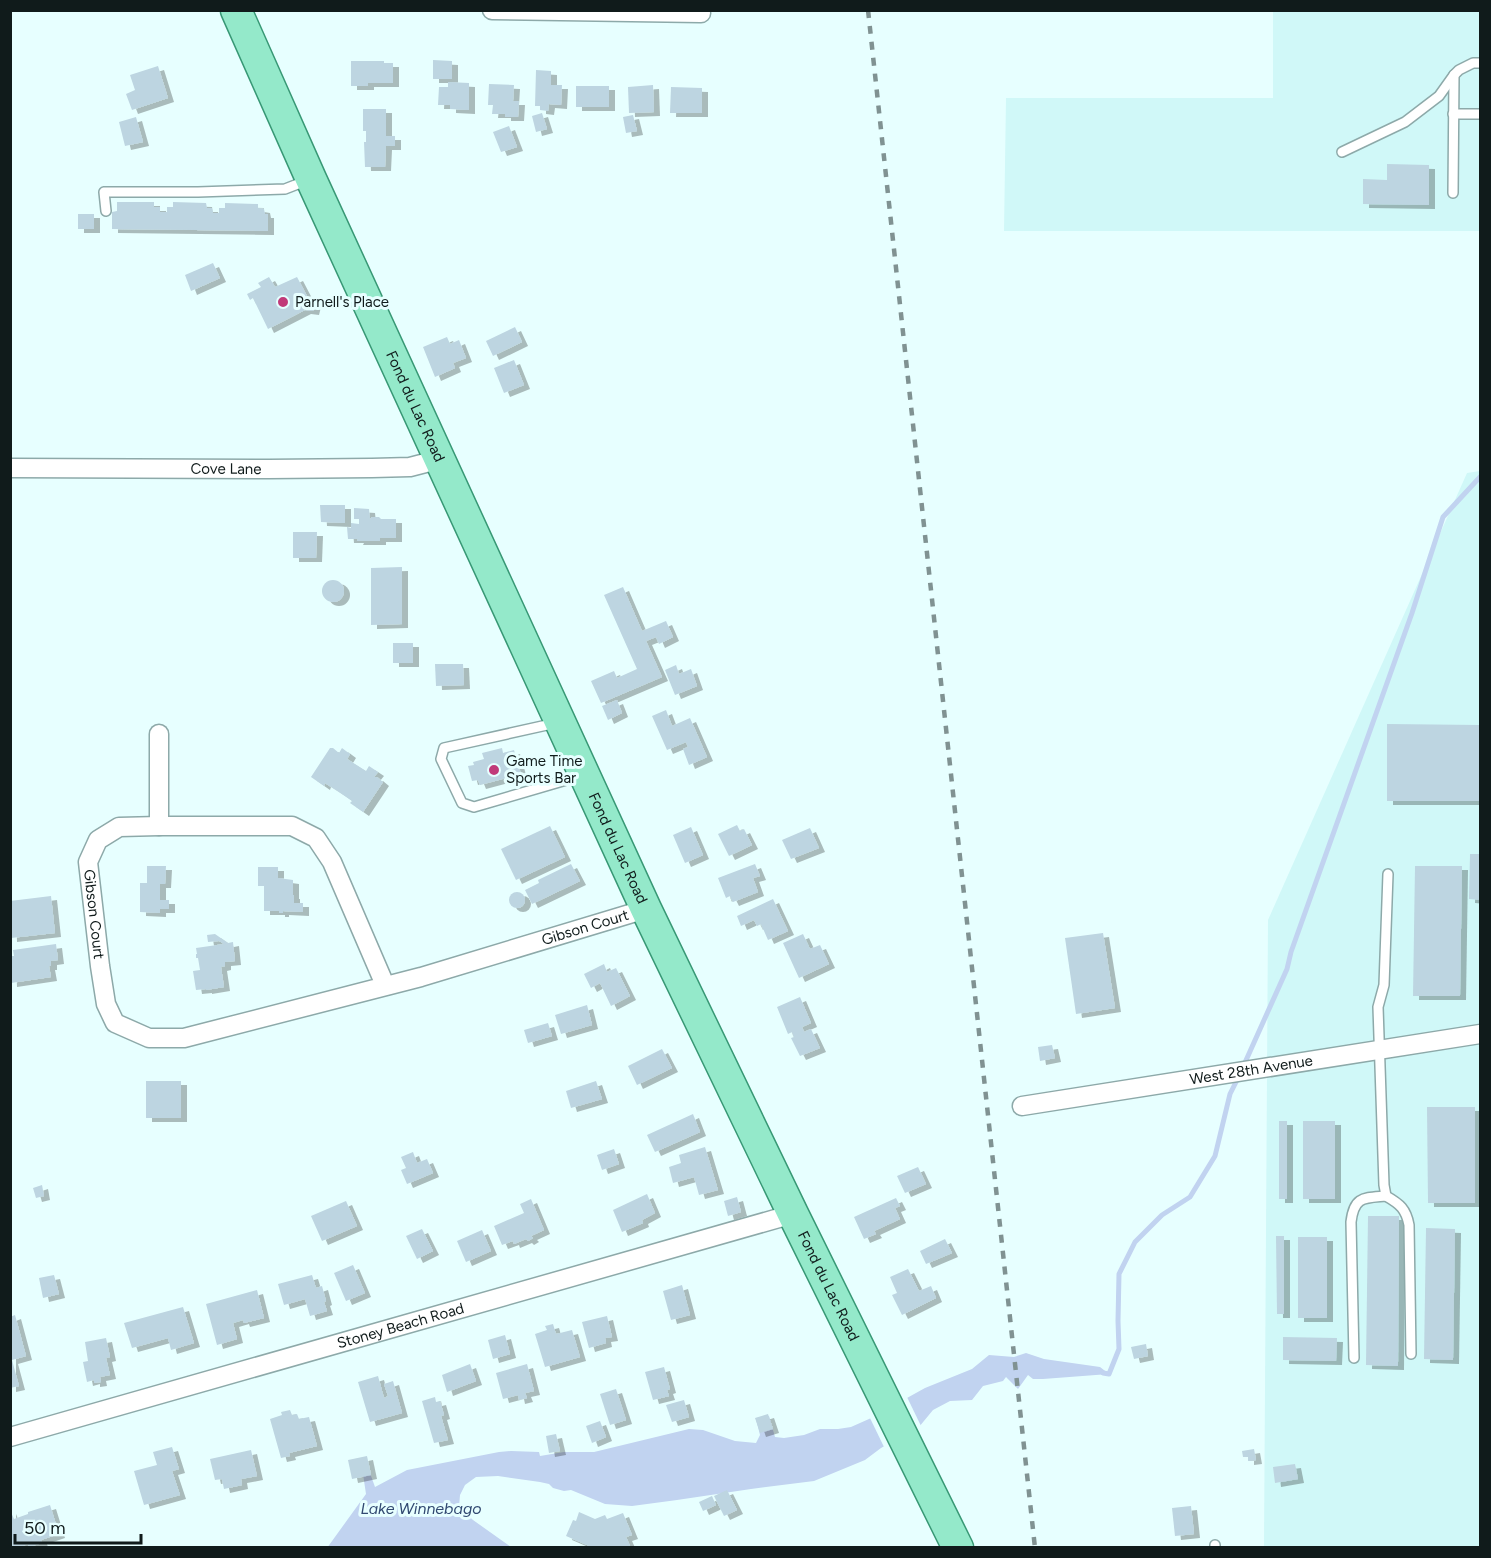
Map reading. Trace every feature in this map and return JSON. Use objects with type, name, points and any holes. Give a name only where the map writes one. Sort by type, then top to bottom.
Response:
[{"type":"main road","name":"Fond du Lac Road","points":[[236,10],[311,179],[646,909],[958,1548]]},
{"type":"street","points":[[492,10],[701,13]]},
{"type":"street","name":"Cove Lane","points":[[10,468],[372,468],[410,467],[441,459]]},
{"type":"street","points":[[159,734],[159,826]]},
{"type":"street","name":"Gibson Court","points":[[385,986],[332,862],[316,838],[292,826],[159,826],[119,827],[98,840],[88,862],[106,1004],[115,1023],[150,1038],[184,1038],[385,986],[646,909]]},
{"type":"street","name":"West 28th Avenue","points":[[1022,1106],[1480,1034]]},
{"type":"street","name":"Stoney Beach Road","points":[[10,1437],[793,1214]]},
{"type":"lane","points":[[1342,152],[1405,122],[1439,96],[1460,70],[1473,63],[1480,63]]},
{"type":"lane","points":[[1453,193],[1454,75]]},
{"type":"lane","points":[[1453,114],[1480,114]]},
{"type":"lane","points":[[106,211],[104,192],[285,189],[311,179]]},
{"type":"lane","points":[[561,722],[444,748],[441,759],[462,803],[474,807],[585,774]]},
{"type":"lane","points":[[1386,1196],[1378,1007],[1384,985],[1388,874]]},
{"type":"lane","points":[[1354,1358],[1352,1210],[1357,1202],[1364,1198],[1386,1196],[1402,1207],[1409,1225],[1412,1354]]},
{"type":"shaded area","points":[[1273,11],[1480,11],[1480,231],[1004,231],[1006,98],[1273,98]]},
{"type":"shaded area","points":[[1480,471],[1480,1547],[1264,1548],[1268,920],[1467,473]]},
{"type":"water","name":"Lake Winnebago","points":[[1026,1353],[1044,1359],[1100,1367],[1109,1374],[1043,1379],[1033,1379],[1028,1375],[1018,1389],[1006,1377],[1003,1381],[983,1386],[972,1400],[950,1401],[933,1410],[919,1427],[881,1448],[865,1460],[814,1481],[632,1506],[605,1504],[571,1490],[564,1491],[540,1482],[498,1476],[476,1477],[465,1485],[460,1495],[459,1507],[511,1547],[327,1548],[366,1494],[363,1474],[370,1473],[375,1487],[407,1470],[499,1452],[539,1452],[540,1456],[564,1452],[594,1452],[689,1429],[703,1430],[735,1441],[756,1443],[760,1435],[756,1419],[769,1416],[775,1437],[784,1438],[804,1435],[820,1429],[851,1427],[925,1388],[972,1369],[989,1355],[1014,1357]]},
{"type":"pier","points":[[906,1395],[922,1428],[885,1449],[869,1416]]},
{"type":"building","points":[[433,60],[452,61],[452,79],[433,79]]},
{"type":"building","points":[[351,61],[393,63],[393,83],[351,86]]},
{"type":"building","points":[[158,66],[168,98],[132,110],[126,94],[135,90],[130,75]]},
{"type":"building","points":[[536,70],[551,71],[551,85],[562,85],[561,105],[549,104],[548,111],[540,110],[540,106],[535,106]]},
{"type":"building","points":[[448,82],[469,83],[469,110],[450,109],[450,105],[438,105],[439,87],[448,87]]},
{"type":"building","points":[[489,84],[514,85],[513,101],[519,101],[518,117],[492,114],[493,105],[488,105]]},
{"type":"building","points":[[653,85],[654,112],[629,113],[628,87]]},
{"type":"building","points":[[576,86],[609,86],[609,107],[576,107]]},
{"type":"building","points":[[671,87],[702,88],[702,113],[670,113]]},
{"type":"building","points":[[363,109],[386,109],[386,136],[395,136],[395,146],[386,146],[385,167],[365,167],[366,131],[363,131]]},
{"type":"building","points":[[542,113],[547,129],[536,132],[532,116]]},
{"type":"building","points":[[633,115],[637,131],[626,133],[623,117]]},
{"type":"building","points":[[136,117],[143,142],[125,146],[119,122]]},
{"type":"building","points":[[509,126],[517,147],[501,152],[493,132]]},
{"type":"building","points":[[1387,164],[1429,165],[1429,205],[1363,204],[1363,179],[1387,180]]},
{"type":"building","points":[[117,202],[154,202],[154,207],[160,207],[160,212],[167,212],[167,207],[173,207],[173,202],[206,203],[207,208],[212,208],[213,213],[219,213],[219,208],[225,208],[225,203],[258,204],[258,208],[264,209],[265,214],[268,214],[268,231],[112,229],[112,212],[117,211]]},
{"type":"building","points":[[78,214],[94,214],[94,229],[78,229]]},
{"type":"building","points":[[213,263],[220,278],[191,291],[185,275]]},
{"type":"building","name":"Parnell's Place","points":[[269,277],[275,287],[297,277],[309,300],[315,303],[313,311],[305,310],[268,329],[253,298],[250,300],[247,294],[261,287],[258,283]]},
{"type":"building","points":[[515,327],[522,342],[493,356],[486,341]]},
{"type":"building","points":[[447,337],[450,344],[459,340],[466,358],[453,363],[455,368],[435,377],[423,347]]},
{"type":"building","points":[[514,360],[524,385],[504,393],[494,368]]},
{"type":"building","points":[[320,505],[345,505],[345,523],[321,522]]},
{"type":"building","points":[[354,508],[369,509],[370,519],[379,517],[396,519],[396,538],[380,538],[380,541],[348,539],[347,527],[351,528],[351,523],[359,524],[359,519],[354,519]]},
{"type":"building","points":[[293,532],[317,532],[316,558],[293,558]]},
{"type":"building","points":[[402,567],[402,624],[371,625],[371,568]]},
{"type":"building","points":[[333,580],[341,583],[344,591],[341,599],[333,602],[325,599],[322,591],[325,583]]},
{"type":"building","points":[[623,587],[642,631],[666,621],[673,637],[659,644],[656,637],[646,641],[662,677],[601,703],[591,681],[614,671],[617,678],[637,669],[604,595]]},
{"type":"building","points":[[393,643],[413,643],[413,663],[393,663]]},
{"type":"building","points":[[435,664],[463,664],[464,685],[436,686]]},
{"type":"building","points":[[676,665],[679,674],[691,669],[697,686],[675,695],[665,670]]},
{"type":"building","points":[[617,700],[622,713],[608,720],[602,706]]},
{"type":"building","points":[[666,710],[672,726],[690,718],[707,757],[689,765],[683,749],[688,747],[686,742],[667,750],[652,716]]},
{"type":"building","points":[[1387,724],[1480,725],[1480,801],[1387,801]]},
{"type":"building","points":[[330,748],[339,753],[342,748],[350,754],[347,759],[366,771],[369,766],[378,772],[374,777],[383,782],[363,812],[339,792],[311,777]]},
{"type":"building","name":"Game Time Sports Bar","points":[[502,748],[503,753],[514,750],[521,774],[480,785],[478,780],[472,781],[468,766],[484,759],[482,753]]},
{"type":"building","points":[[737,825],[740,831],[744,829],[752,845],[729,856],[718,834]]},
{"type":"building","points":[[550,826],[565,857],[516,880],[501,849]]},
{"type":"building","points":[[691,827],[703,855],[685,863],[673,835]]},
{"type":"building","points":[[810,828],[819,848],[791,859],[782,840]]},
{"type":"building","points":[[1470,854],[1480,854],[1480,900],[1469,899]]},
{"type":"building","points":[[571,864],[580,881],[532,904],[525,890],[539,883],[538,880]]},
{"type":"building","points":[[755,864],[760,876],[753,878],[758,892],[733,902],[730,896],[726,898],[718,878]]},
{"type":"building","points":[[147,866],[166,866],[165,884],[160,884],[160,900],[169,900],[169,909],[160,909],[160,913],[140,912],[140,883],[147,883]]},
{"type":"building","points":[[1415,866],[1462,866],[1460,996],[1413,996]]},
{"type":"building","points":[[258,867],[278,867],[278,878],[293,880],[294,903],[303,903],[303,912],[264,911],[264,886],[258,886]]},
{"type":"building","points":[[517,892],[523,894],[525,900],[523,906],[517,908],[511,906],[509,900],[511,894]]},
{"type":"building","points":[[51,896],[55,933],[11,938],[10,901]]},
{"type":"building","points":[[773,899],[788,931],[768,940],[761,924],[757,926],[754,920],[741,926],[737,916]]},
{"type":"building","points":[[1103,933],[1115,1008],[1076,1014],[1065,938]]},
{"type":"building","points":[[215,934],[228,943],[233,942],[235,961],[225,962],[225,966],[221,967],[224,987],[196,990],[193,971],[200,970],[196,948],[224,944],[219,941],[208,942],[207,935]]},
{"type":"building","points":[[803,934],[810,949],[820,945],[829,964],[799,978],[783,943]]},
{"type":"building","points":[[56,944],[58,960],[51,961],[51,966],[49,966],[51,977],[11,983],[10,956],[14,956],[13,950]]},
{"type":"building","points":[[604,964],[607,972],[616,968],[630,996],[611,1006],[600,983],[591,988],[584,974]]},
{"type":"building","points":[[800,997],[811,1023],[802,1027],[804,1032],[811,1029],[820,1048],[800,1056],[791,1038],[794,1037],[792,1032],[788,1034],[777,1007]]},
{"type":"building","points":[[587,1005],[592,1025],[561,1034],[555,1015]]},
{"type":"building","points":[[548,1023],[552,1036],[528,1043],[524,1030]]},
{"type":"building","points":[[1052,1045],[1055,1058],[1040,1061],[1038,1047]]},
{"type":"building","points":[[662,1049],[672,1068],[637,1085],[628,1066]]},
{"type":"building","points":[[146,1081],[181,1081],[181,1118],[146,1118]]},
{"type":"building","points":[[596,1081],[602,1099],[571,1108],[566,1091]]},
{"type":"building","points":[[1427,1107],[1475,1107],[1475,1203],[1428,1203]]},
{"type":"building","points":[[693,1114],[700,1132],[655,1152],[647,1135]]},
{"type":"building","points":[[1279,1121],[1287,1121],[1287,1199],[1279,1199]]},
{"type":"building","points":[[1303,1121],[1335,1121],[1335,1199],[1303,1199]]},
{"type":"building","points":[[705,1147],[718,1190],[699,1195],[694,1177],[673,1183],[669,1167],[681,1163],[679,1155]]},
{"type":"building","points":[[614,1149],[619,1164],[602,1170],[597,1155]]},
{"type":"building","points":[[413,1152],[417,1163],[427,1159],[433,1173],[407,1184],[401,1170],[406,1168],[401,1157]]},
{"type":"building","points":[[918,1167],[926,1184],[905,1193],[897,1176]]},
{"type":"building","points":[[42,1185],[44,1196],[36,1198],[33,1188]]},
{"type":"building","points":[[647,1194],[655,1213],[642,1220],[643,1223],[622,1232],[613,1210]]},
{"type":"building","points":[[737,1197],[741,1212],[728,1216],[724,1201]]},
{"type":"building","points":[[896,1198],[900,1206],[895,1208],[900,1219],[874,1231],[876,1234],[864,1239],[854,1217]]},
{"type":"building","points":[[531,1199],[544,1230],[531,1236],[533,1238],[528,1241],[526,1239],[514,1244],[513,1241],[502,1245],[494,1226],[524,1213],[520,1204]]},
{"type":"building","points":[[346,1201],[357,1226],[322,1241],[311,1216]]},
{"type":"building","points":[[1368,1216],[1399,1216],[1398,1366],[1366,1365]]},
{"type":"building","points":[[1426,1228],[1455,1229],[1453,1360],[1424,1359]]},
{"type":"building","points":[[422,1229],[433,1251],[417,1259],[406,1236]]},
{"type":"building","points":[[482,1230],[491,1251],[466,1262],[457,1241]]},
{"type":"building","points":[[1276,1236],[1284,1236],[1284,1314],[1277,1314]]},
{"type":"building","points":[[1298,1237],[1327,1237],[1327,1318],[1298,1318]]},
{"type":"building","points":[[945,1239],[952,1253],[926,1264],[920,1251]]},
{"type":"building","points":[[353,1265],[365,1293],[346,1301],[334,1273]]},
{"type":"building","points":[[908,1269],[919,1291],[931,1286],[936,1298],[902,1315],[892,1295],[897,1293],[890,1277]]},
{"type":"building","points":[[54,1275],[59,1294],[43,1298],[39,1278]]},
{"type":"building","points":[[312,1275],[316,1288],[322,1286],[327,1311],[310,1316],[305,1299],[284,1305],[278,1284]]},
{"type":"building","points":[[682,1285],[690,1315],[671,1320],[663,1291]]},
{"type":"building","points":[[257,1290],[264,1318],[233,1323],[237,1339],[217,1345],[206,1304]]},
{"type":"building","points":[[183,1307],[194,1343],[171,1350],[168,1338],[132,1348],[124,1323]]},
{"type":"building","points":[[15,1315],[26,1356],[12,1360],[19,1386],[10,1388],[10,1317]]},
{"type":"building","points":[[607,1316],[612,1337],[605,1338],[606,1343],[589,1348],[582,1322]]},
{"type":"building","points":[[553,1324],[556,1334],[572,1330],[580,1357],[545,1367],[535,1334],[547,1330],[545,1326]]},
{"type":"building","points":[[505,1335],[510,1354],[493,1359],[488,1340]]},
{"type":"building","points":[[1283,1337],[1337,1338],[1336,1361],[1283,1360]]},
{"type":"building","points":[[106,1338],[110,1357],[106,1358],[110,1375],[100,1377],[101,1382],[94,1383],[94,1380],[87,1382],[83,1362],[88,1361],[85,1342]]},
{"type":"building","points":[[1146,1344],[1148,1356],[1134,1359],[1131,1347]]},
{"type":"building","points":[[470,1364],[476,1381],[447,1392],[442,1375]]},
{"type":"building","points":[[527,1364],[534,1391],[525,1393],[527,1398],[519,1400],[518,1395],[503,1399],[496,1373]]},
{"type":"building","points":[[664,1367],[670,1389],[667,1390],[669,1396],[653,1400],[645,1372]]},
{"type":"building","points":[[378,1376],[384,1398],[388,1396],[384,1384],[393,1381],[402,1413],[370,1422],[358,1382]]},
{"type":"building","points":[[616,1389],[626,1420],[610,1425],[600,1394]]},
{"type":"building","points":[[435,1397],[436,1402],[440,1401],[444,1415],[441,1416],[448,1440],[434,1443],[422,1401]]},
{"type":"building","points":[[684,1400],[689,1417],[672,1422],[666,1405]]},
{"type":"building","points":[[290,1410],[292,1415],[297,1414],[299,1419],[309,1417],[317,1446],[289,1453],[290,1456],[281,1458],[270,1419],[282,1415],[281,1412]]},
{"type":"building","points":[[768,1414],[773,1429],[760,1433],[755,1418]]},
{"type":"building","points":[[600,1421],[606,1437],[592,1443],[586,1426]]},
{"type":"building","points":[[556,1434],[560,1451],[549,1453],[546,1436]]},
{"type":"building","points":[[172,1447],[179,1469],[172,1471],[180,1495],[144,1505],[134,1471],[157,1465],[153,1452]]},
{"type":"building","points":[[1254,1449],[1256,1460],[1248,1461],[1248,1457],[1243,1457],[1242,1451]]},
{"type":"building","points":[[251,1450],[257,1476],[241,1479],[242,1485],[224,1489],[222,1479],[215,1480],[210,1459]]},
{"type":"building","points":[[367,1456],[371,1475],[352,1479],[348,1460]]},
{"type":"building","points":[[1295,1464],[1298,1479],[1275,1483],[1273,1467]]},
{"type":"building","points":[[727,1490],[737,1510],[724,1516],[714,1496]]},
{"type":"building","points":[[712,1496],[716,1505],[703,1511],[699,1502]]},
{"type":"building","points":[[50,1505],[59,1534],[29,1547],[28,1544],[10,1548],[10,1510],[14,1519]]},
{"type":"building","points":[[1191,1506],[1194,1534],[1175,1536],[1172,1508]]},
{"type":"building","points":[[579,1512],[595,1519],[605,1515],[607,1519],[623,1513],[632,1535],[626,1537],[631,1548],[594,1548],[566,1536]]},
{"type":"waterway","points":[[1243,1067],[1287,969],[1291,952],[1412,613],[1443,517],[1480,477]]},
{"type":"waterway","points":[[1103,1373],[1109,1374],[1119,1349],[1119,1274],[1135,1242],[1162,1215],[1190,1197],[1215,1156],[1230,1094],[1239,1076]]},
{"type":"railway","points":[[868,10],[1035,1548]]},
{"type":"place","name":"Parnell's Place","points":[[283,302]]},
{"type":"place","name":"Game Time Sports Bar","points":[[494,770]]}]
